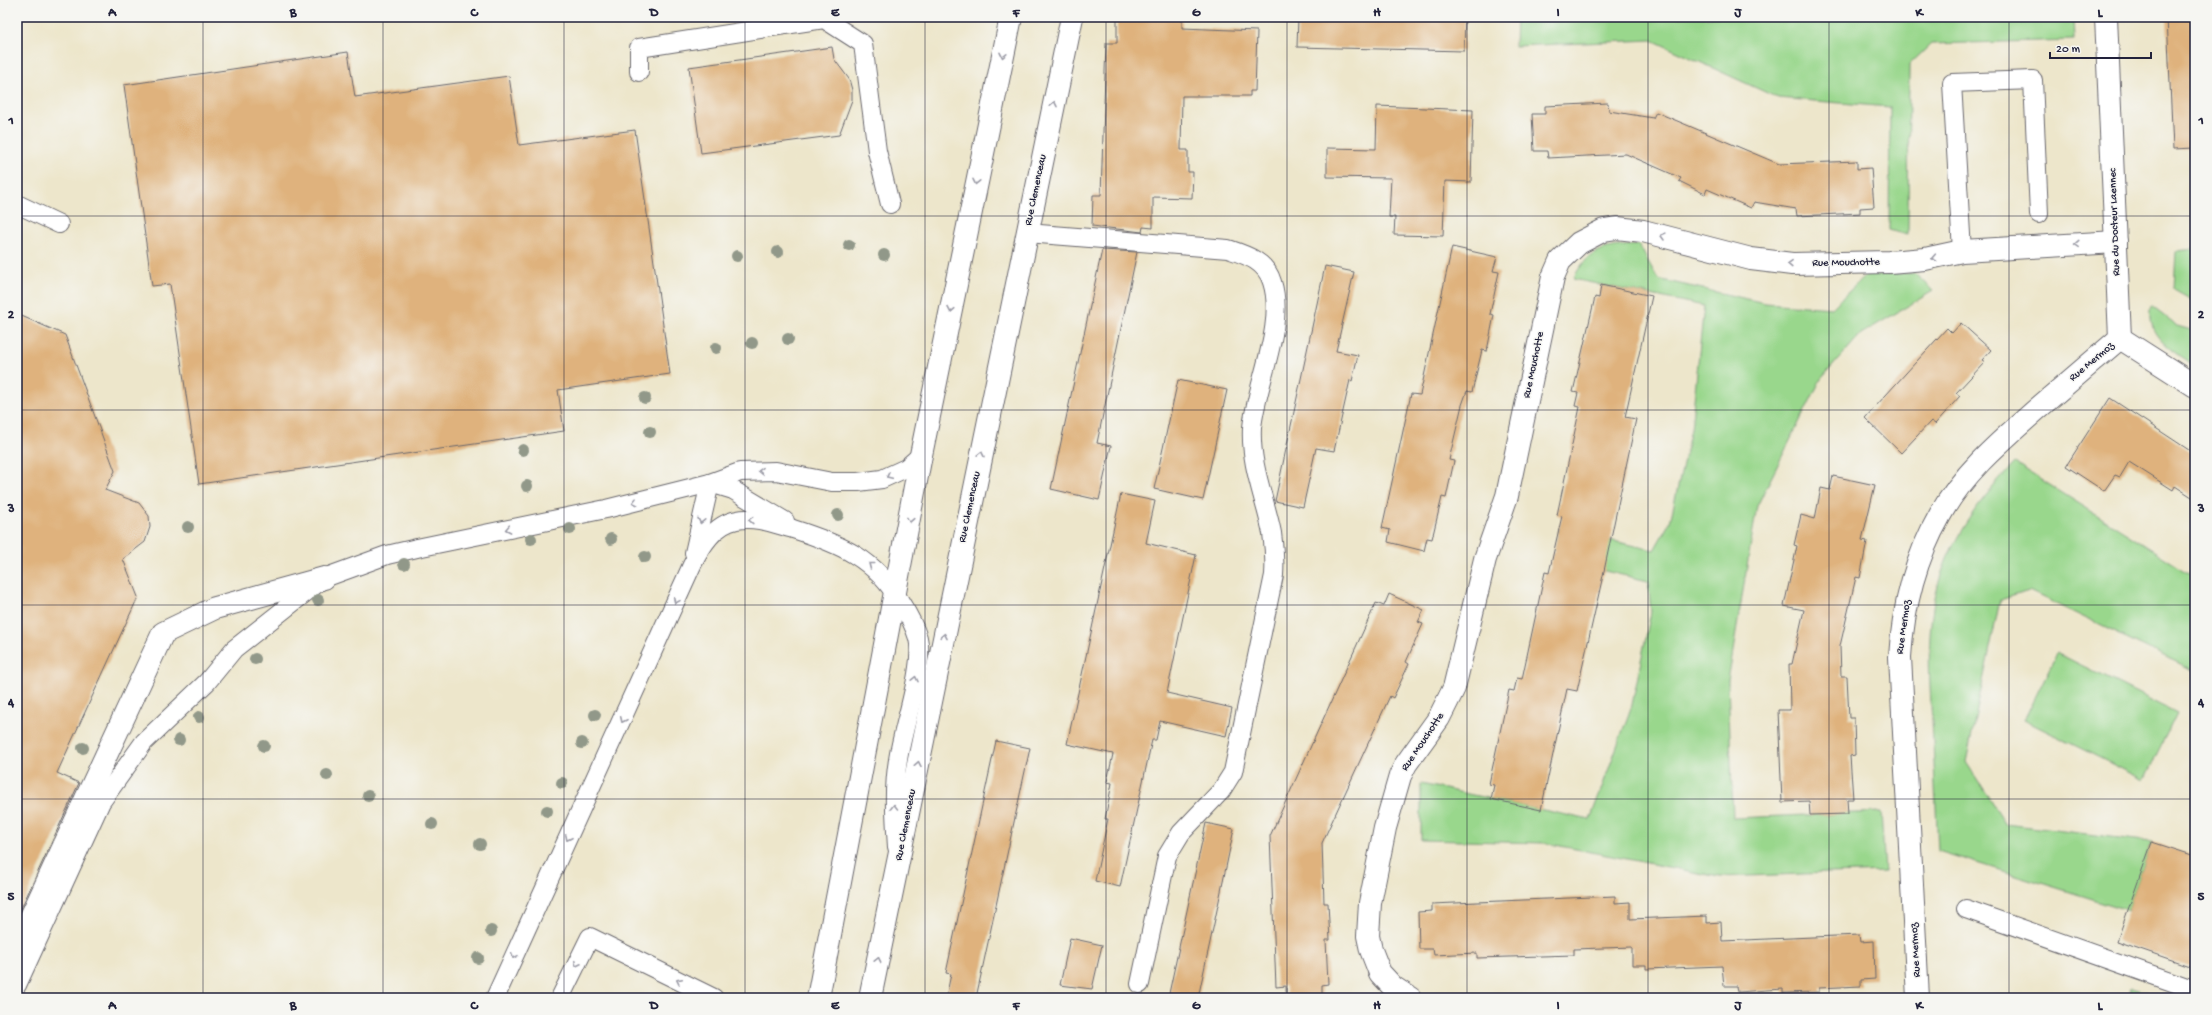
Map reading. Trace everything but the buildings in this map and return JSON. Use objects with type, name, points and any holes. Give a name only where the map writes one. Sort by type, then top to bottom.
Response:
[{"type":"street","points":[[818,998],[896,594],[921,455],[1011,17]]},
{"type":"street","name":"Rue Clemenceau","points":[[870,998],[1026,233],[1072,17]]},
{"type":"street","name":"Rue du Docteur Laennec","points":[[2106,17],[2120,338]]},
{"type":"street","name":"Rue Mouchotte","points":[[1410,998],[1393,987],[1380,973],[1371,950],[1368,936],[1370,903],[1385,828],[1400,776],[1406,764],[1439,718],[1454,688],[1485,559],[1507,496],[1553,277],[1560,262],[1579,242],[1604,230],[1617,228],[1643,231],[1772,263],[1818,264],[1889,262],[1925,259],[1962,251],[2116,242]]},
{"type":"street","points":[[2120,338],[2195,386]]},
{"type":"street","name":"Rue Mermoz","points":[[1918,998],[1900,657],[1901,631],[1913,578],[1940,514],[1967,477],[2004,438],[2120,338]]},
{"type":"street","points":[[17,947],[162,633],[215,608],[324,578]]},
{"type":"lane","points":[[639,72],[639,48],[824,19],[863,44],[877,151],[890,204]]},
{"type":"lane","points":[[1962,251],[1952,83],[2033,80],[2039,214]]},
{"type":"lane","points":[[17,204],[59,224]]},
{"type":"lane","points":[[1026,233],[1228,249],[1249,256],[1263,266],[1272,280],[1276,299],[1275,322],[1252,428],[1258,482],[1273,539],[1275,555],[1274,575],[1233,772],[1220,791],[1181,833],[1167,856],[1140,984]]},
{"type":"lane","points":[[17,984],[100,802],[144,742],[207,682],[234,649],[324,578],[387,555],[606,509],[710,483],[740,472],[776,471],[832,482],[858,482],[882,479],[906,468],[921,455]]},
{"type":"lane","points":[[710,483],[733,490],[803,532]]},
{"type":"lane","points":[[692,566],[710,483]]},
{"type":"lane","points":[[495,998],[704,542],[718,529],[735,520],[752,519],[803,532],[834,542],[874,566],[896,594],[911,620],[919,650],[898,759],[895,784],[894,809],[898,860]]},
{"type":"lane","points":[[1966,909],[2195,990]]},
{"type":"lane","points":[[560,998],[590,937],[714,998]]},
{"type":"green space","points":[[1516,17],[2073,17],[2074,40],[1931,44],[1909,65],[1908,235],[1889,230],[1890,107],[1778,98],[1652,40],[1515,46]]},
{"type":"green space","points":[[1639,245],[1658,279],[1765,303],[1832,308],[1866,275],[1914,273],[1933,291],[1861,334],[1821,379],[1757,506],[1728,681],[1733,818],[1881,812],[1885,871],[1719,877],[1545,843],[1421,840],[1421,784],[1590,820],[1632,705],[1651,612],[1648,581],[1553,559],[1559,529],[1654,550],[1670,522],[1691,429],[1704,306],[1573,279],[1585,261],[1592,255],[1617,246]]},
{"type":"green space","points":[[2195,249],[2195,302],[2174,290],[2176,251]]},
{"type":"green space","points":[[2151,306],[2177,326],[2195,331],[2195,366],[2170,349],[2156,334],[2152,326],[2150,316]]},
{"type":"green space","points":[[2015,463],[2195,577],[2195,671],[2029,591],[2000,600],[1966,762],[2006,824],[2152,842],[2128,910],[1938,851],[1929,669],[1930,635],[1934,602],[1944,567],[1959,535],[1979,504]]},
{"type":"green space","points":[[2057,653],[2177,713],[2144,780],[2024,720]]},
{"type":"green space","points":[[2131,987],[2171,998],[2128,998]]}]
